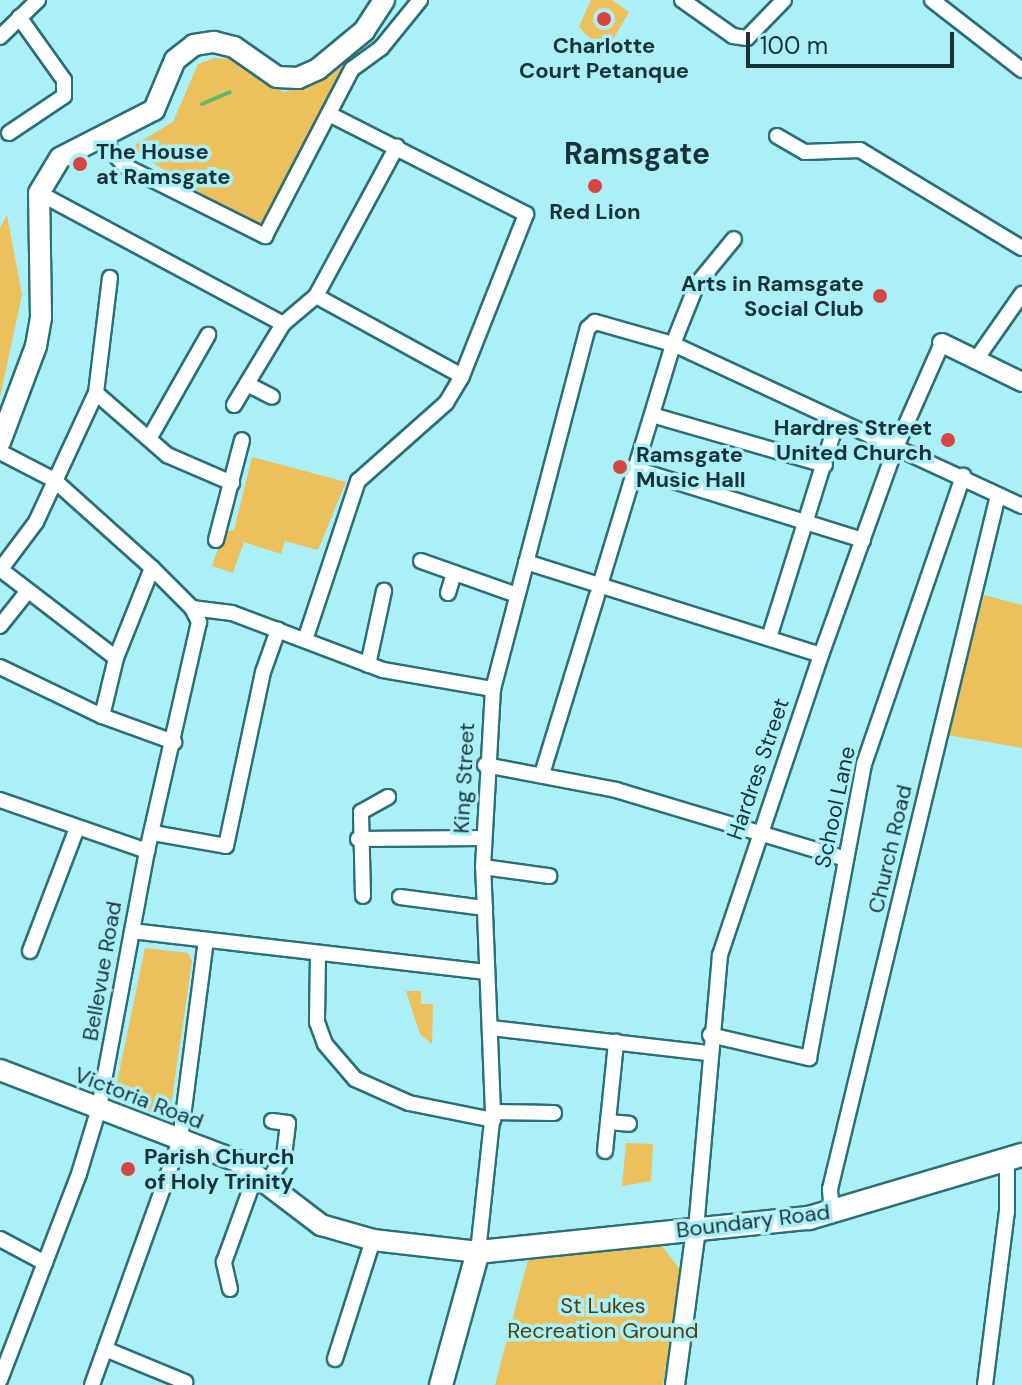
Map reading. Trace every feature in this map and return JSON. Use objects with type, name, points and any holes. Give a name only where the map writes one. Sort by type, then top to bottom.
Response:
[{"type":"main road","points":[[0,442],[29,376],[41,317],[39,193],[60,158],[154,110],[175,60],[194,45],[214,42],[234,47],[277,77],[298,78],[318,69],[364,31],[384,0]]},
{"type":"main road","name":"Victoria Road","points":[[0,1070],[237,1161],[321,1225],[373,1240],[478,1252]]},
{"type":"main road","name":"Boundary Road","points":[[478,1252],[832,1213],[1015,1157]]},
{"type":"main road","points":[[441,1385],[478,1252]]},
{"type":"street","points":[[0,37],[38,0]]},
{"type":"street","points":[[99,137],[125,166],[265,236],[352,69],[381,48],[420,0]]},
{"type":"street","points":[[682,0],[733,36],[747,38],[784,0]]},
{"type":"street","points":[[932,0],[1022,70]]},
{"type":"street","points":[[9,133],[64,96],[64,80],[19,17]]},
{"type":"street","points":[[305,640],[358,481],[446,403],[462,376],[526,214],[329,114]]},
{"type":"street","points":[[777,136],[805,152],[860,150],[1022,248]]},
{"type":"street","points":[[234,405],[283,324],[316,296],[397,146]]},
{"type":"street","points":[[39,193],[283,324]]},
{"type":"street","points":[[542,774],[673,344],[697,284],[734,239]]},
{"type":"street","points":[[110,278],[96,393],[36,522],[0,570],[116,658]]},
{"type":"street","points":[[975,361],[1022,294]]},
{"type":"street","points":[[316,296],[462,376]]},
{"type":"street","name":"King Street","points":[[478,1252],[493,1116],[483,838],[485,765],[493,689],[526,562],[564,437],[584,337],[595,322],[673,344]]},
{"type":"street","points":[[149,439],[208,335]]},
{"type":"street","points":[[942,343],[1022,382]]},
{"type":"street","name":"Hardres Street","points":[[696,1229],[708,1053],[720,955],[760,830],[896,447],[942,343]]},
{"type":"street","points":[[673,344],[1022,506]]},
{"type":"street","points":[[247,384],[272,397]]},
{"type":"street","points":[[96,393],[175,460],[232,483]]},
{"type":"street","points":[[652,415],[825,465]]},
{"type":"street","points":[[769,638],[837,421]]},
{"type":"street","points":[[216,540],[242,440]]},
{"type":"street","points":[[0,452],[54,480],[192,608],[211,607],[368,665],[493,689]]},
{"type":"street","points":[[635,469],[863,540]]},
{"type":"street","name":"School Lane","points":[[710,1035],[809,1058],[864,764],[963,476]]},
{"type":"street","name":"Church Road","points":[[832,1213],[830,1189],[998,495]]},
{"type":"street","points":[[421,561],[517,595]]},
{"type":"street","points":[[526,562],[598,590],[821,655]]},
{"type":"street","points":[[102,716],[116,658],[152,568]]},
{"type":"street","points":[[448,593],[454,573]]},
{"type":"street","points":[[368,665],[384,591]]},
{"type":"street","points":[[0,626],[27,592]]},
{"type":"street","name":"Bellevue Road","points":[[0,1380],[3,1362],[45,1263],[99,1108],[147,851],[199,622],[192,608]]},
{"type":"street","points":[[153,833],[226,846],[263,672],[278,630]]},
{"type":"street","points":[[0,667],[102,716],[174,742]]},
{"type":"street","points":[[485,765],[542,774],[760,830],[846,859]]},
{"type":"street","points":[[363,896],[358,839],[361,812],[388,797]]},
{"type":"street","points":[[0,800],[147,851]]},
{"type":"street","points":[[30,951],[77,828]]},
{"type":"street","points":[[358,839],[483,838]]},
{"type":"street","points":[[483,867],[544,876],[536,891]]},
{"type":"street","points":[[400,897],[485,908]]},
{"type":"street","points":[[132,931],[318,956],[486,972]]},
{"type":"street","points":[[92,1385],[180,1140],[206,941]]},
{"type":"street","points":[[318,956],[317,1022],[325,1044],[355,1079],[409,1103],[493,1116],[554,1113]]},
{"type":"street","points":[[491,1028],[708,1053]]},
{"type":"street","points":[[605,1151],[616,1042]]},
{"type":"street","points":[[230,1289],[224,1262],[261,1179],[284,1156],[288,1123],[272,1121]]},
{"type":"street","points":[[608,1122],[629,1124]]},
{"type":"street","points":[[985,1385],[1015,1157]]},
{"type":"street","points":[[675,1385],[696,1229]]},
{"type":"street","points":[[0,1239],[45,1263]]},
{"type":"street","points":[[335,1359],[373,1240]]},
{"type":"street","points":[[105,1349],[185,1382]]},
{"type":"green space","name":"Charlotte Court Petanque","points":[[591,0],[612,0],[629,12],[605,53],[579,27]]},
{"type":"green space","points":[[215,58],[229,59],[283,92],[311,86],[352,60],[330,91],[331,99],[262,231],[134,151],[136,144],[173,122],[198,64]]},
{"type":"green space","points":[[7,215],[22,295],[0,397],[0,228]]},
{"type":"green space","points":[[252,457],[346,482],[318,550],[285,541],[281,554],[244,542],[233,573],[212,566],[224,532],[234,530]]},
{"type":"green space","points":[[984,595],[1022,605],[1022,748],[948,735]]},
{"type":"green space","points":[[145,948],[188,953],[192,961],[169,1120],[114,1097]]},
{"type":"green space","points":[[406,991],[421,991],[421,1004],[433,1004],[432,1044],[420,1034]]},
{"type":"green space","points":[[626,1143],[653,1144],[651,1181],[622,1186]]},
{"type":"green space","name":"St Lukes Recreation Ground","points":[[661,1245],[681,1271],[663,1385],[495,1385],[528,1260]]},
{"type":"waterway","points":[[202,104],[230,92]]},
{"type":"place","name":"Charlotte Court Petanque","points":[[604,19]]},
{"type":"place","name":"The House at Ramsgate","points":[[80,164]]},
{"type":"place","name":"Red Lion","points":[[595,186]]},
{"type":"place","name":"Arts in Ramsgate Social Club","points":[[880,296]]},
{"type":"place","name":"Hardres Street United Church","points":[[948,440]]},
{"type":"place","name":"Ramsgate Music Hall","points":[[620,467]]},
{"type":"place","name":"Parish Church of Holy Trinity","points":[[128,1169]]},
{"type":"district","name":"Ramsgate","points":[[637,154]]}]
